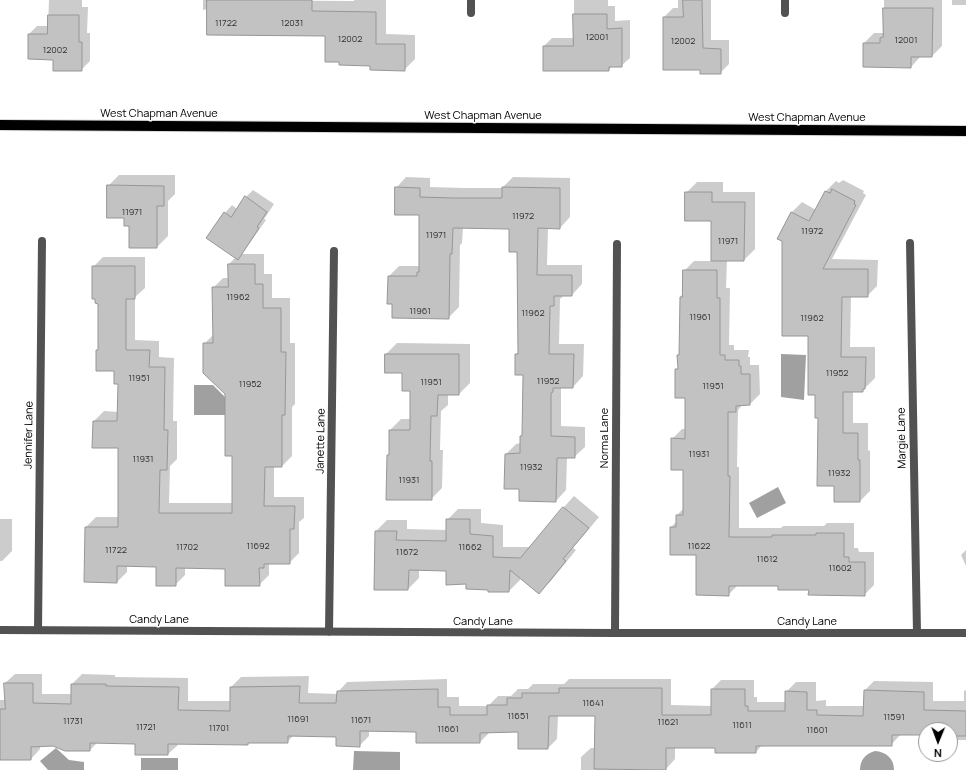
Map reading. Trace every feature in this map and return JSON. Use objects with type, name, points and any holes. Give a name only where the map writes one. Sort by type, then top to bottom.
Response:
[{"type":"main road","name":"West Chapman Avenue","points":[[0,125],[966,131]]},
{"type":"street","points":[[471,0],[471,12]]},
{"type":"street","points":[[785,0],[785,13]]},
{"type":"street","name":"Jennifer Lane","points":[[38,630],[42,241]]},
{"type":"street","name":"Margie Lane","points":[[910,243],[917,633]]},
{"type":"street","name":"Norma Lane","points":[[615,634],[617,244]]},
{"type":"street","name":"Janette Lane","points":[[329,632],[334,251]]},
{"type":"street","name":"Candy Lane","points":[[0,630],[615,634],[966,633]]},
{"type":"shaded area","points":[[781,354],[806,355],[804,400],[781,397]]},
{"type":"shaded area","points":[[194,385],[213,385],[225,397],[225,415],[194,415]]},
{"type":"shaded area","points":[[778,487],[786,503],[757,518],[749,503]]},
{"type":"shaded area","points":[[56,748],[69,760],[84,762],[84,770],[48,770],[40,761]]},
{"type":"shaded area","points":[[354,751],[400,752],[400,770],[353,770]]},
{"type":"shaded area","points":[[875,751],[889,756],[893,762],[894,770],[860,770],[861,763],[864,758],[868,754]]},
{"type":"shaded area","points":[[141,758],[178,758],[178,770],[141,770]]},
{"type":"building","points":[[207,0],[312,0],[312,11],[376,12],[376,44],[405,44],[405,71],[370,70],[370,66],[339,65],[339,62],[325,62],[325,36],[207,35]]},
{"type":"building","points":[[683,0],[702,0],[703,48],[721,49],[721,74],[700,74],[700,70],[663,70],[663,17],[683,17]]},
{"type":"building","points":[[883,8],[933,8],[932,57],[911,57],[911,68],[863,67],[863,43],[880,43],[880,38],[883,37]]},
{"type":"building","points":[[573,14],[607,14],[607,29],[622,28],[622,67],[609,67],[609,71],[543,71],[543,46],[573,46]]},
{"type":"building","points":[[48,15],[79,15],[79,42],[82,42],[82,71],[53,71],[53,60],[28,59],[28,34],[47,34]]},
{"type":"building","points":[[107,185],[164,186],[164,206],[157,206],[157,248],[129,248],[129,226],[124,226],[124,218],[107,218]]},
{"type":"building","points":[[395,187],[420,188],[420,197],[453,198],[502,198],[502,187],[560,188],[560,229],[538,228],[537,275],[572,275],[572,296],[554,296],[554,306],[550,306],[549,354],[574,354],[573,388],[553,388],[553,392],[551,393],[551,436],[575,437],[575,458],[557,458],[556,502],[519,501],[519,489],[504,489],[505,454],[520,453],[520,436],[522,436],[523,375],[515,375],[515,354],[518,354],[517,252],[509,252],[509,229],[453,228],[452,254],[450,254],[449,319],[392,318],[392,304],[387,304],[388,276],[417,276],[417,272],[419,272],[419,215],[395,215]]},
{"type":"building","points":[[832,189],[855,201],[854,204],[856,205],[823,269],[868,269],[868,297],[842,297],[841,357],[866,357],[865,389],[863,389],[863,392],[843,392],[843,433],[858,433],[858,460],[860,460],[860,502],[834,502],[834,486],[817,486],[818,418],[815,418],[815,395],[808,395],[808,336],[782,336],[782,241],[777,239],[791,212],[809,221],[825,191],[830,193]]},
{"type":"building","points":[[685,192],[712,192],[712,202],[745,202],[744,261],[711,261],[711,221],[685,221]]},
{"type":"building","points":[[245,196],[267,212],[257,227],[259,228],[238,260],[206,238],[224,212],[231,217]]},
{"type":"building","points":[[228,264],[255,264],[255,284],[263,284],[263,308],[281,308],[281,352],[286,352],[285,415],[282,415],[282,467],[265,467],[264,506],[295,506],[294,529],[290,529],[290,564],[264,564],[264,568],[259,568],[260,586],[225,586],[225,569],[176,568],[176,586],[156,586],[156,567],[117,566],[117,583],[84,582],[85,527],[118,527],[118,448],[92,448],[93,421],[117,421],[118,384],[114,384],[114,371],[96,371],[96,350],[98,350],[98,304],[95,303],[95,299],[92,299],[92,266],[135,266],[135,299],[126,299],[126,350],[150,350],[149,367],[165,367],[164,430],[168,430],[167,470],[160,470],[159,513],[232,513],[232,456],[225,456],[225,394],[203,373],[203,343],[213,343],[212,287],[228,287]]},
{"type":"building","points":[[683,270],[717,270],[717,298],[720,298],[720,355],[725,355],[725,360],[739,360],[741,374],[750,374],[750,405],[736,406],[736,412],[728,412],[728,476],[730,476],[729,537],[772,537],[772,535],[816,535],[816,533],[844,533],[844,557],[849,557],[849,562],[865,562],[865,596],[808,595],[809,590],[778,590],[778,586],[729,586],[729,596],[696,595],[696,555],[670,555],[670,527],[676,527],[676,515],[683,515],[683,470],[671,470],[671,438],[685,439],[685,398],[675,398],[675,369],[678,369],[677,355],[679,355],[680,297],[682,297]]},
{"type":"building","points":[[385,354],[459,354],[459,395],[438,395],[437,416],[431,416],[430,461],[432,461],[432,500],[386,500],[389,430],[410,430],[410,391],[402,391],[402,373],[385,373]]},
{"type":"building","points":[[563,507],[589,528],[563,559],[566,561],[539,594],[510,570],[509,592],[488,592],[488,590],[466,589],[466,584],[446,585],[446,571],[409,570],[408,590],[374,590],[375,531],[397,531],[396,540],[446,541],[446,519],[470,519],[470,534],[493,536],[493,557],[520,558]]},
{"type":"building","points":[[4,683],[33,683],[33,703],[71,704],[71,684],[179,687],[178,710],[230,711],[230,687],[300,686],[299,703],[336,703],[337,691],[438,689],[438,707],[450,707],[450,715],[487,715],[487,705],[507,705],[507,698],[522,698],[522,693],[559,693],[559,688],[662,688],[662,715],[711,715],[711,689],[745,689],[745,706],[748,706],[748,711],[785,711],[785,691],[807,692],[807,710],[817,710],[817,715],[863,716],[864,690],[924,692],[924,710],[966,711],[966,736],[958,736],[958,722],[918,722],[918,735],[892,735],[892,746],[756,746],[756,753],[715,753],[715,748],[666,748],[666,770],[594,769],[595,716],[549,716],[548,749],[518,749],[518,732],[480,733],[480,743],[416,743],[416,732],[360,731],[360,747],[336,746],[336,737],[288,736],[288,743],[248,743],[248,745],[168,744],[168,755],[135,755],[135,744],[90,743],[90,751],[65,751],[53,746],[31,747],[31,760],[0,760],[0,709],[5,709]]}]
